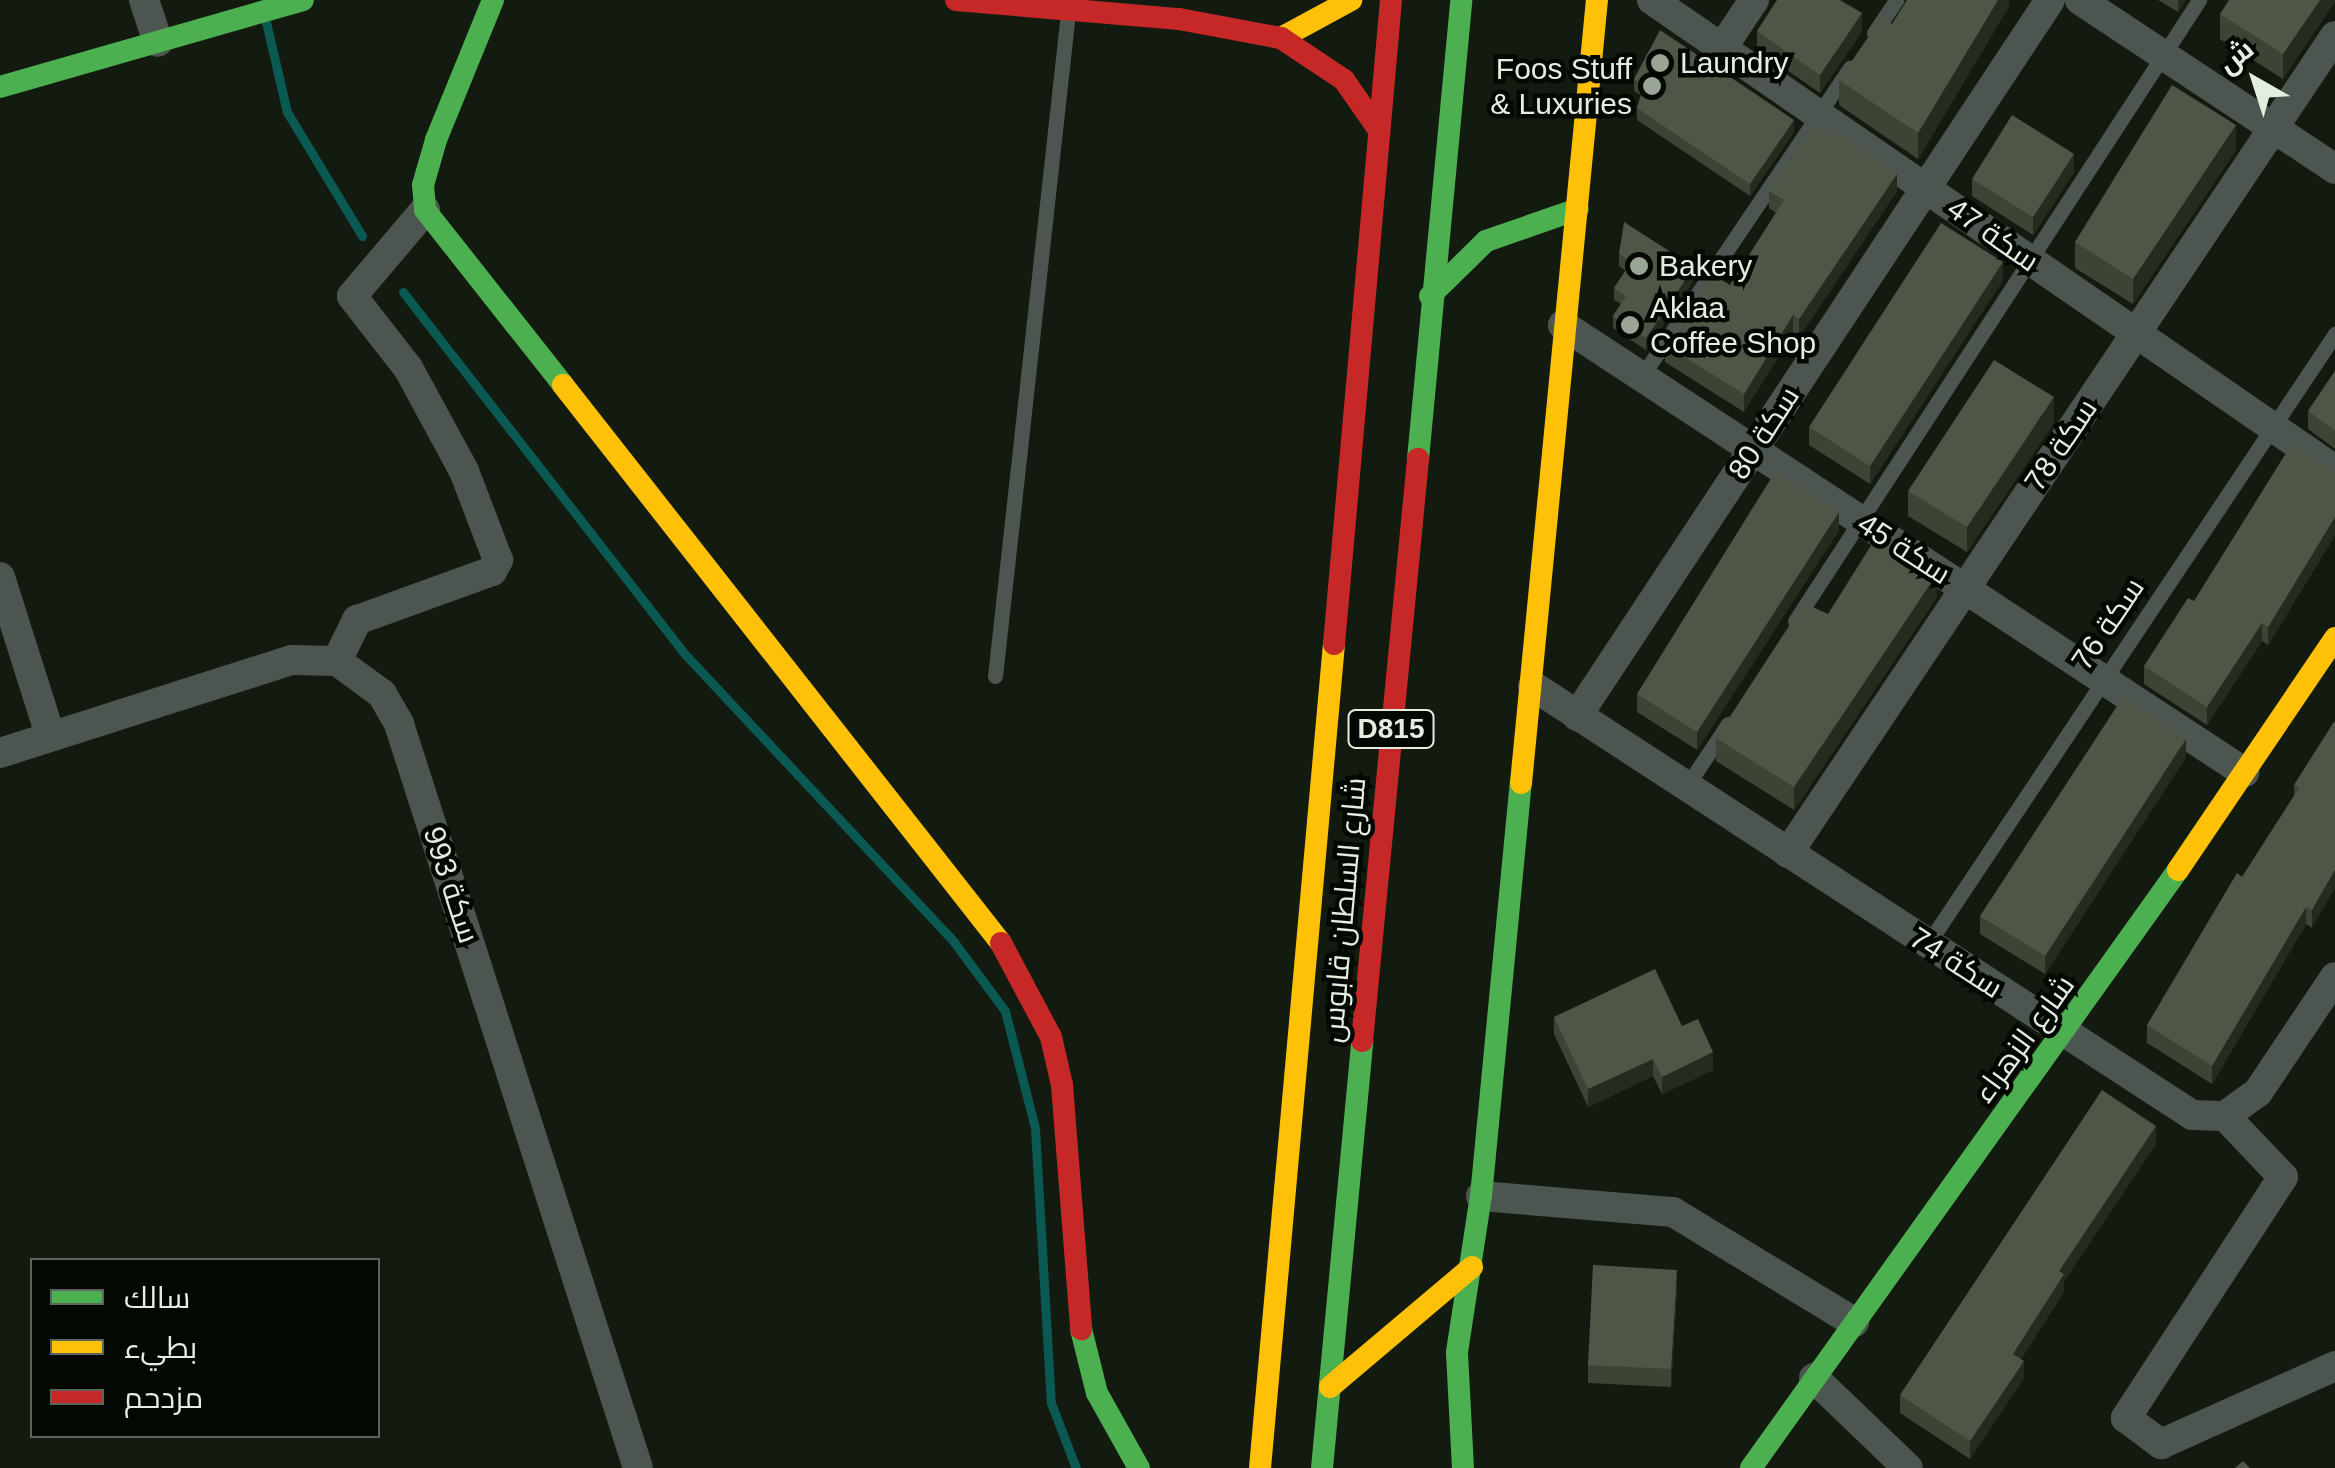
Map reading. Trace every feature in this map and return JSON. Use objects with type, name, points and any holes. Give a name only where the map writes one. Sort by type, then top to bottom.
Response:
[{"type":"main road","points":[[0,88],[302,0]]},
{"type":"main road","points":[[493,0],[436,140],[424,185],[426,210],[990,925],[1017,968],[1051,1038],[1062,1086],[1083,1348],[1097,1393],[1139,1468]]},
{"type":"main road","points":[[956,0],[1068,10],[1180,10],[1281,38],[1344,80],[1378,129]]},
{"type":"main road","points":[[1281,38],[1351,0]]},
{"type":"main road","name":"شارع السلطان قابوس","points":[[1260,1461],[1391,0]]},
{"type":"main road","name":"شارع السلطان قابوس","points":[[1322,1463],[1461,0]]},
{"type":"main road","points":[[1463,1468],[1457,1352],[1481,1196],[1597,0]]},
{"type":"main road","points":[[1430,296],[1486,241],[1578,209]]},
{"type":"main road","name":"شارع الزهراء","points":[[1751,1468],[2066,1035],[2335,638]]},
{"type":"main road","points":[[1330,1386],[1472,1266]]},
{"type":"street","points":[[144,0],[158,42]]},
{"type":"street","name":"سكة 47","points":[[1652,0],[2335,470]]},
{"type":"street","points":[[1722,48],[1754,0]]},
{"type":"street","name":"سكة 80","points":[[1577,716],[2050,0]]},
{"type":"street","points":[[2080,0],[2335,168]]},
{"type":"street","name":"سكة 78","points":[[1788,853],[2335,36]]},
{"type":"street","points":[[0,753],[292,660],[337,660],[358,620],[492,571],[498,560],[464,471],[418,385],[352,296],[426,210]]},
{"type":"street","name":"سكة 45","points":[[1563,325],[2244,772]]},
{"type":"street","points":[[0,577],[50,735]]},
{"type":"street","name":"سكة 993","points":[[337,660],[382,694],[399,724],[638,1468]]},
{"type":"street","name":"سكة 74","points":[[1533,686],[2192,1115],[2225,1116]]},
{"type":"street","points":[[2332,987],[2258,1092],[2225,1116],[2283,1177],[2126,1418],[2162,1444],[2335,1366]]},
{"type":"street","points":[[1481,1196],[1673,1212],[1854,1322]]},
{"type":"street","points":[[1814,1378],[1908,1468]]},
{"type":"lane","points":[[1642,376],[1896,0]]},
{"type":"lane","points":[[1784,637],[2199,0]]},
{"type":"lane","points":[[996,676],[1068,10]]},
{"type":"lane","name":"سكة 76","points":[[1927,944],[2335,334]]},
{"type":"lane","points":[[1686,787],[1740,704]]},
{"type":"building","points":[[1777,0],[1840,0],[1862,13],[1820,75],[1757,31]]},
{"type":"building","points":[[1907,0],[1998,0],[1918,133],[1839,80],[1881,18],[1892,24]]},
{"type":"building","points":[[2229,0],[2320,0],[2283,54],[2220,14]]},
{"type":"building","points":[[1660,30],[1794,120],[1750,184],[1637,108],[1644,85],[1634,79]]},
{"type":"building","points":[[2172,85],[2236,125],[2133,279],[2075,242]]},
{"type":"building","points":[[2012,115],[2074,154],[2033,217],[1972,179]]},
{"type":"building","points":[[1812,126],[1830,138],[1835,131],[1897,174],[1799,319],[1793,315],[1744,394],[1665,345],[1712,274],[1730,285],[1784,200],[1769,191]]},
{"type":"building","points":[[1624,222],[1694,267],[1646,338],[1613,316],[1626,296],[1614,288],[1631,262],[1619,254]]},
{"type":"building","points":[[1941,223],[2003,262],[1870,466],[1809,427]]},
{"type":"building","points":[[1994,360],[2054,397],[1967,527],[1908,491]]},
{"type":"building","points":[[2335,371],[2335,431],[2308,411]]},
{"type":"building","points":[[2291,445],[2335,470],[2335,517],[2268,627],[2262,623],[2207,707],[2144,666],[2188,598],[2194,601]]},
{"type":"building","points":[[1775,472],[1839,512],[1697,732],[1637,694]]},
{"type":"building","points":[[1877,536],[1937,574],[1794,787],[1716,738],[1804,603],[1828,614]]},
{"type":"building","points":[[2123,697],[2186,739],[2045,956],[1980,916]]},
{"type":"building","points":[[2334,722],[2335,870],[2312,910],[2306,907],[2212,1066],[2147,1025],[2237,873],[2242,877],[2299,788],[2294,785]]},
{"type":"building","points":[[1655,969],[1682,1026],[1698,1019],[1713,1052],[1662,1077],[1653,1059],[1588,1089],[1554,1017]]},
{"type":"building","points":[[2102,1090],[2156,1126],[2059,1271],[2064,1274],[2013,1354],[2024,1361],[1970,1441],[1900,1395]]},
{"type":"building","points":[[1593,1265],[1677,1270],[1671,1369],[1588,1365]]},
{"type":"waterway","points":[[266,22],[287,112],[362,236]]},
{"type":"waterway","points":[[403,292],[682,651],[954,942],[1005,1011],[1035,1128],[1051,1403],[1076,1468]]},
{"type":"traffic: fast","points":[[0,87],[303,0]]},
{"type":"traffic: fast","points":[[493,0],[436,140],[423,185],[425,210],[563,385]]},
{"type":"traffic: fast","points":[[1418,459],[1461,0]]},
{"type":"traffic: fast","points":[[1430,296],[1486,241],[1578,209]]},
{"type":"traffic: fast","points":[[1463,1468],[1457,1352],[1481,1196],[1521,783]]},
{"type":"traffic: fast","points":[[1751,1468],[2178,870]]},
{"type":"traffic: fast","points":[[1322,1468],[1362,1041]]},
{"type":"traffic: fast","points":[[1081,1329],[1097,1393],[1139,1468]]},
{"type":"traffic: slow","points":[[1281,38],[1351,0]]},
{"type":"traffic: slow","points":[[1521,783],[1597,0]]},
{"type":"traffic: slow","points":[[563,385],[1001,943]]},
{"type":"traffic: slow","points":[[2178,870],[2335,638]]},
{"type":"traffic: slow","points":[[1260,1468],[1334,644]]},
{"type":"traffic: slow","points":[[1330,1387],[1472,1267]]},
{"type":"traffic: jam","points":[[956,0],[1179,19],[1281,38],[1344,80],[1378,129]]},
{"type":"traffic: jam","points":[[1334,644],[1391,0]]},
{"type":"traffic: jam","points":[[1362,1041],[1418,459]]},
{"type":"traffic: jam","points":[[1001,943],[1051,1037],[1062,1085],[1081,1329]]},
{"type":"place","name":"Laundry","points":[[1660,63]]},
{"type":"place","name":"Foos Stuff & Luxuries","points":[[1652,86]]},
{"type":"place","name":"Bakery","points":[[1639,266]]},
{"type":"place","name":"Aklaa Coffee Shop","points":[[1630,325]]}]
